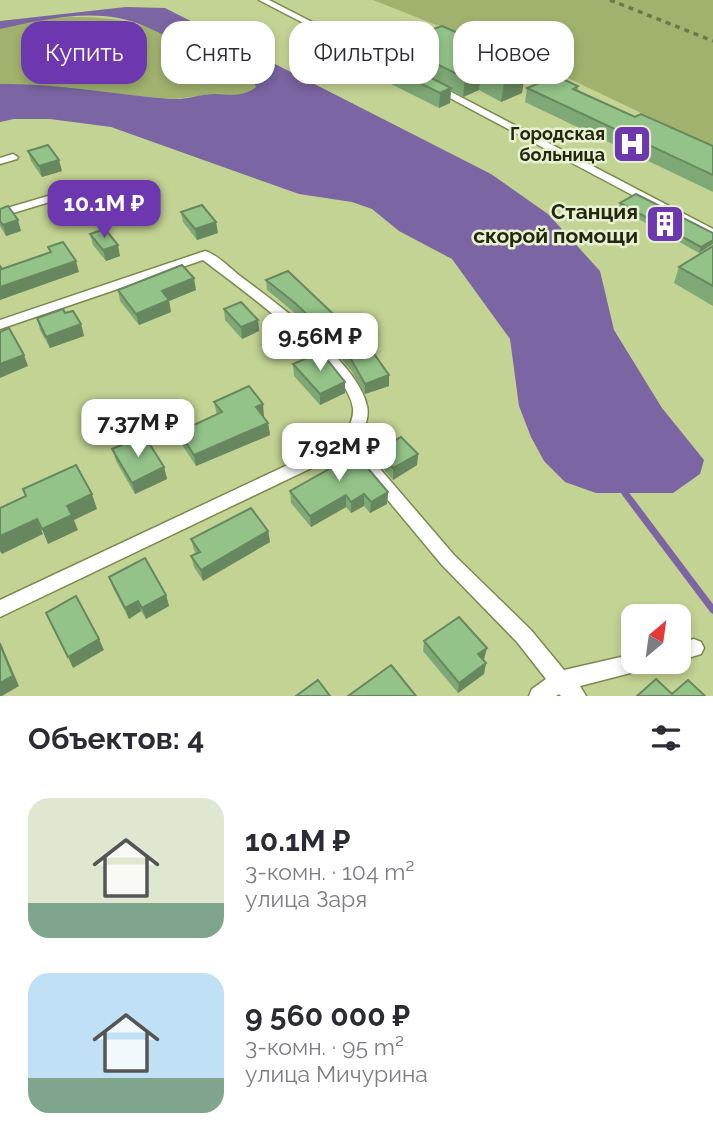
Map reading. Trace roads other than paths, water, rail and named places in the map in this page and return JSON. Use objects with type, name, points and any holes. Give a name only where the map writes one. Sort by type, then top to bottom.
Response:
[{"type":"street","points":[[263,0],[304,21]]},
{"type":"street","points":[[428,84],[713,233]]},
{"type":"street","points":[[0,161],[13,158]]},
{"type":"street","points":[[0,214],[72,192]]},
{"type":"street","points":[[0,325],[205,256],[292,324],[351,386],[360,403],[360,418],[349,443],[0,609]]},
{"type":"street","points":[[349,443],[448,561],[524,636],[560,681],[576,696]]},
{"type":"street","points":[[539,696],[560,681],[621,666]]},
{"type":"waterway","points":[[625,493],[713,610]]},
{"type":"railway","points":[[610,0],[713,41]]},
{"type":"place","name":"Городская больница","points":[[632,144]]},
{"type":"place","name":"Станция скорой помощи","points":[[665,224]]}]
